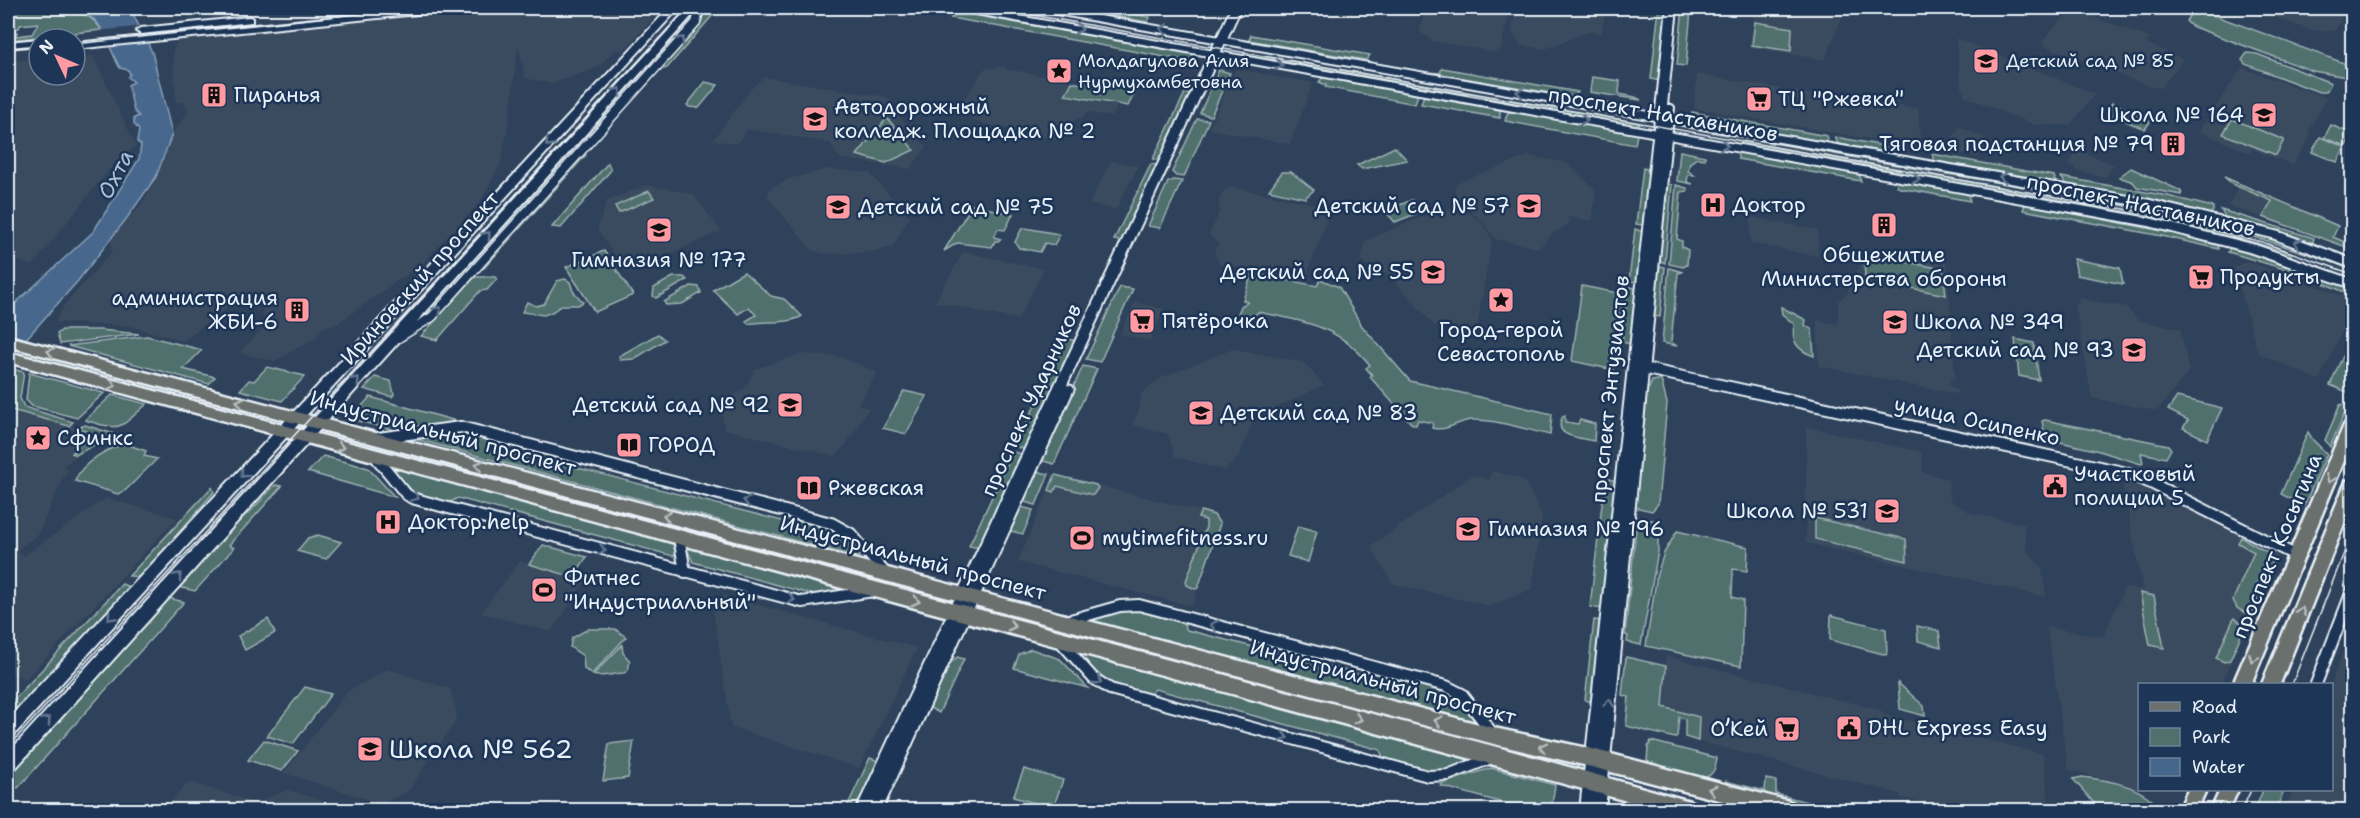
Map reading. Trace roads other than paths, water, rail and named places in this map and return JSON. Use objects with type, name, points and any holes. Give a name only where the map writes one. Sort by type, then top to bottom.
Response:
[{"type":"main road","name":"Ириновский проспект","points":[[8,730],[674,8]]},
{"type":"main road","name":"Ириновский проспект","points":[[8,764],[694,8]]},
{"type":"main road","name":"проспект Наставников","points":[[960,8],[2186,230],[2252,248],[2352,284]]},
{"type":"main road","name":"проспект Наставников","points":[[1039,8],[2185,211],[2275,235],[2352,264]]},
{"type":"main road","name":"Индустриальный проспект","points":[[8,341],[1494,736],[1598,759],[1789,810]]},
{"type":"main road","points":[[11,358],[25,345]]},
{"type":"main road","name":"Индустриальный проспект","points":[[11,358],[1497,756],[1690,810]]},
{"type":"main road","name":"проспект Косыгина","points":[[2242,683],[2352,425]]},
{"type":"main road","points":[[2271,683],[2352,486]]},
{"type":"main road","points":[[2188,810],[2196,791]]},
{"type":"main road","points":[[2220,810],[2228,791]]},
{"type":"street","points":[[87,40],[363,8]]},
{"type":"street","points":[[151,34],[446,8]]},
{"type":"street","points":[[390,342],[432,317],[696,23],[700,8]]},
{"type":"street","name":"проспект Ударников","points":[[863,810],[968,596],[1218,54],[1236,8]]},
{"type":"street","name":"проспект Ударников","points":[[1224,40],[1243,8]]},
{"type":"street","name":"проспект Энтузиастов","points":[[1587,810],[1595,785],[1598,759],[1663,134],[1672,8]]},
{"type":"street","name":"проспект Энтузиастов","points":[[1664,118],[1679,8]]},
{"type":"street","points":[[87,43],[97,40]]},
{"type":"street","points":[[8,45],[27,43]]},
{"type":"street","points":[[8,53],[27,51]]},
{"type":"street","name":"улица Осипенко","points":[[1638,368],[2123,472],[2167,490],[2297,556]]},
{"type":"street","points":[[378,438],[461,427],[831,523],[851,534],[886,574]]},
{"type":"street","points":[[375,456],[406,494],[412,498],[685,572],[802,602],[826,600],[877,590]]},
{"type":"street","points":[[679,537],[685,572]]},
{"type":"street","points":[[2316,683],[2352,591]]},
{"type":"street","points":[[1066,622],[1120,606],[1139,605],[1446,686],[1462,694],[1494,736]]},
{"type":"street","name":"проспект Ударников","points":[[875,810],[960,612]]},
{"type":"street","points":[[1059,639],[1093,678],[1110,689],[1428,776],[1448,775],[1497,756]]},
{"type":"street","name":"проспект Энтузиастов","points":[[1595,785],[1598,810]]},
{"type":"water","points":[[66,8],[135,8],[134,16],[152,52],[172,134],[156,177],[127,218],[77,282],[8,359],[8,310],[93,232],[139,159],[141,145],[137,142],[139,130],[134,124],[134,118],[139,116],[134,111],[128,85],[134,82],[128,77],[130,74],[128,70],[120,68],[96,21],[89,16]]},
{"type":"tram line","points":[[87,43],[412,8]]},
{"type":"tram line","points":[[8,747],[687,8]]},
{"type":"tram line","points":[[994,8],[2147,213],[2262,242],[2352,274]]},
{"type":"tram line","points":[[8,48],[27,46]]},
{"type":"tram line","points":[[2292,683],[2352,533]]},
{"type":"tram line","points":[[2242,810],[2251,791]]},
{"type":"place","name":"Детский сад № 85","points":[[1986,61]]},
{"type":"place","name":"Молдагулова Алия Нурмухамбетовна","points":[[1059,71]]},
{"type":"place","name":"Пиранья","points":[[214,95]]},
{"type":"place","name":"ТЦ \"Ржевка\"","points":[[1759,99]]},
{"type":"place","name":"Школа № 164","points":[[2264,115]]},
{"type":"place","name":"Автодорожный колледж. Площадка № 2","points":[[815,119]]},
{"type":"place","name":"Тяговая подстанция № 79","points":[[2173,144]]},
{"type":"place","name":"Доктор","points":[[1713,205]]},
{"type":"place","name":"Детский сад № 57","points":[[1529,206]]},
{"type":"place","name":"Детский сад № 75","points":[[838,207]]},
{"type":"place","name":"Общежитие Министерства обороны","points":[[1884,225]]},
{"type":"place","name":"Гимназия № 177","points":[[659,230]]},
{"type":"place","name":"Детский сад № 55","points":[[1433,272]]},
{"type":"place","name":"Продукты","points":[[2201,277]]},
{"type":"place","name":"Город-герой Севастополь","points":[[1501,300]]},
{"type":"place","name":"администрация ЖБИ-6","points":[[297,310]]},
{"type":"place","name":"Пятёрочка","points":[[1142,321]]},
{"type":"place","name":"Школа № 349","points":[[1895,322]]},
{"type":"place","name":"Детский сад № 93","points":[[2134,350]]},
{"type":"place","name":"Детский сад № 92","points":[[790,405]]},
{"type":"place","name":"Детский сад № 83","points":[[1201,413]]},
{"type":"place","name":"Сфинкс","points":[[38,438]]},
{"type":"place","name":"ГОРОД","points":[[629,445]]},
{"type":"place","name":"Участковый полиции 5","points":[[2055,486]]},
{"type":"place","name":"Ржевская","points":[[809,488]]},
{"type":"place","name":"Школа № 531","points":[[1887,511]]},
{"type":"place","name":"Доктор.help","points":[[388,522]]},
{"type":"place","name":"Гимназия № 196","points":[[1468,529]]},
{"type":"place","name":"mytimefitness.ru","points":[[1082,538]]},
{"type":"place","name":"Фитнес \"Индустриальный\"","points":[[544,590]]},
{"type":"place","name":"DHL Express Easy","points":[[1849,728]]},
{"type":"place","name":"О’Кей","points":[[1787,729]]},
{"type":"place","name":"Школа № 562","points":[[370,749]]},
{"type":"water label","name":"Охта","points":[[115,174]]}]
